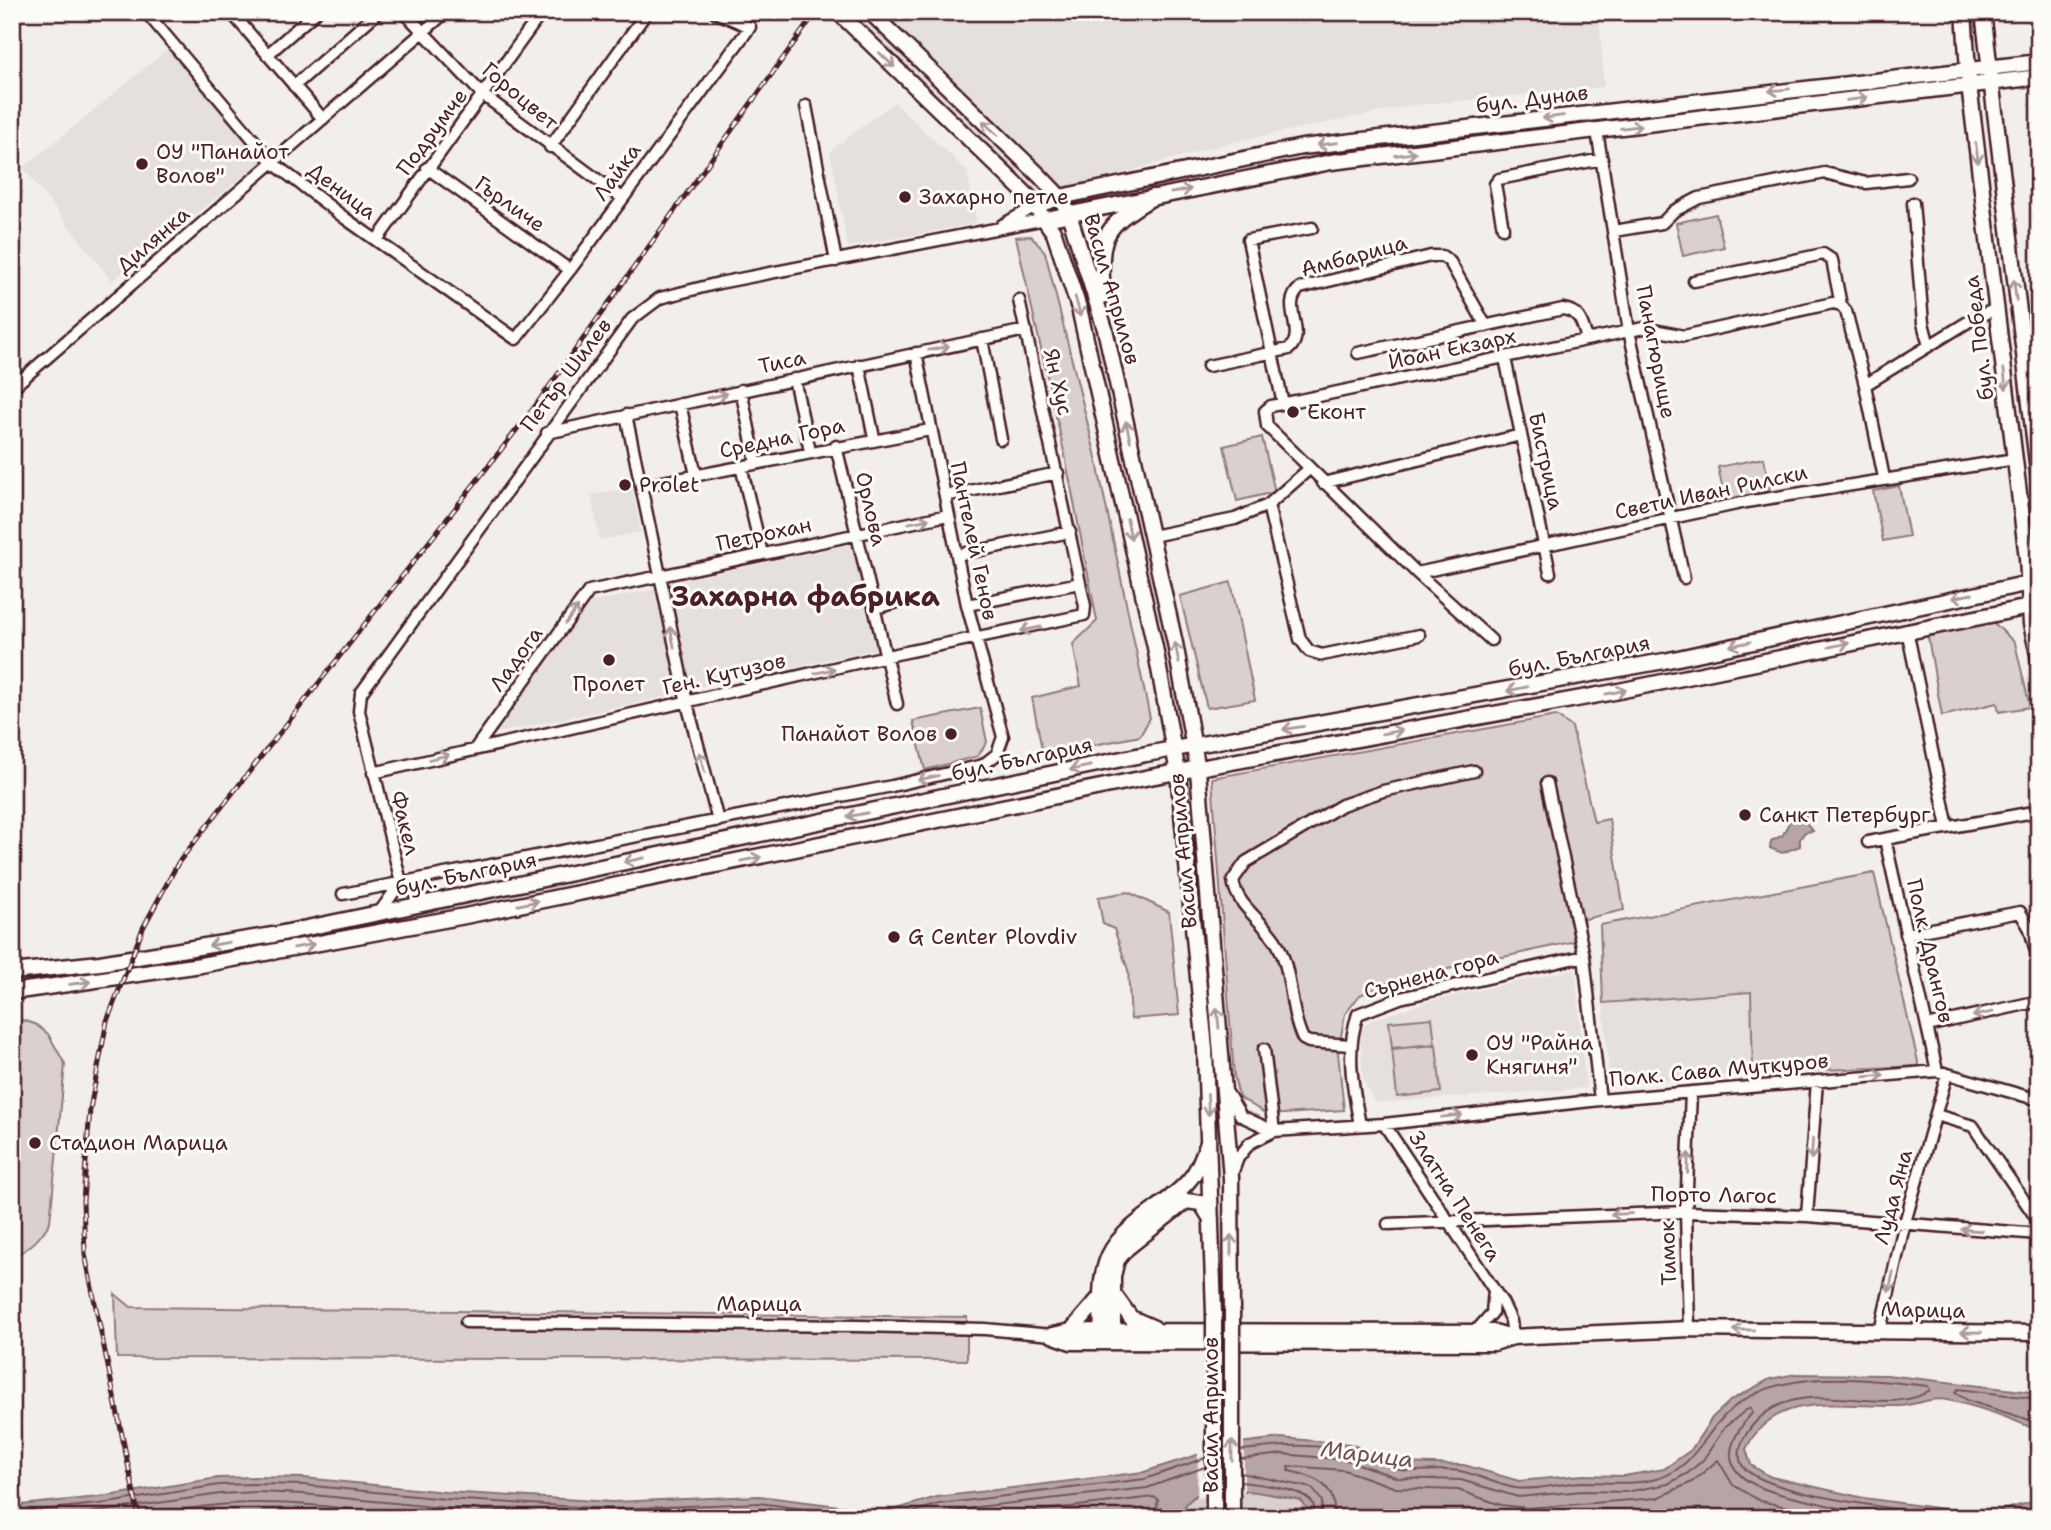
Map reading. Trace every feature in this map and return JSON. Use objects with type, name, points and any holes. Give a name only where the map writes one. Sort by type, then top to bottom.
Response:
[{"type":"main road","name":"Васил Априлов","points":[[838,12],[1036,206],[1055,233],[1079,308],[1155,647],[1178,773],[1204,1038],[1210,1137],[1214,1313],[1214,1518]]},
{"type":"main road","name":"Васил Априлов","points":[[870,12],[1060,197],[1069,214],[1105,329],[1152,536],[1198,770],[1231,1178],[1232,1518]]},
{"type":"main road","name":"бул. Победа","points":[[1964,12],[1969,85],[2015,459],[2034,581],[2039,659]]},
{"type":"main road","name":"бул. Победа","points":[[1983,12],[2039,479]]},
{"type":"main road","name":"бул. Дунав","points":[[1036,206],[1060,197],[1302,147],[2039,62]]},
{"type":"main road","name":"бул. Дунав","points":[[1046,219],[1331,162],[2039,77]]},
{"type":"main road","points":[[1105,329],[1101,267],[1103,243],[1115,222],[1153,197]]},
{"type":"main road","name":"бул. България","points":[[12,972],[199,948],[378,914],[1173,749],[1664,661],[2034,581]]},
{"type":"main road","name":"бул. България","points":[[12,992],[201,965],[1178,773],[1609,693],[2034,606]]},
{"type":"main road","points":[[702,846],[705,868]]},
{"type":"main road","points":[[1108,1336],[1106,1262],[1114,1247],[1185,1185],[1198,1168],[1210,1137]]},
{"type":"main road","points":[[1071,1331],[1107,1294],[1119,1256],[1183,1202],[1190,1200],[1201,1203],[1213,1222]]},
{"type":"main road","points":[[1107,1294],[1131,1318],[1162,1331]]},
{"type":"main road","name":"Марица","points":[[1052,1335],[1071,1342],[1162,1331],[1475,1332],[1513,1337],[1689,1329],[2039,1333]]},
{"type":"main road","name":"Марица","points":[[1052,1335],[1071,1331],[1108,1336],[1493,1343],[1513,1337]]},
{"type":"street","points":[[150,16],[164,12]]},
{"type":"street","points":[[231,12],[323,119]]},
{"type":"street","points":[[267,55],[316,12]]},
{"type":"street","points":[[294,86],[378,12]]},
{"type":"street","name":"Гороцвет","points":[[404,12],[484,95],[621,197]]},
{"type":"street","name":"Дилянка","points":[[12,388],[446,12]]},
{"type":"street","name":"Подрумче","points":[[377,240],[542,12]]},
{"type":"street","points":[[550,146],[646,12]]},
{"type":"street","name":"Лайка","points":[[516,339],[750,27],[715,12]]},
{"type":"street","name":"Деница","points":[[150,16],[273,163],[516,339]]},
{"type":"street","points":[[806,106],[836,261]]},
{"type":"street","name":"Панагюрище","points":[[1597,131],[1629,331],[1684,578]]},
{"type":"street","points":[[1503,228],[1495,184],[1499,179],[1602,159]]},
{"type":"street","name":"Гърличе","points":[[427,168],[570,270]]},
{"type":"street","points":[[1614,230],[1662,223],[1674,211],[1699,198],[1825,173],[1866,183],[1908,178]]},
{"type":"street","points":[[1913,203],[1923,323],[1929,346]]},
{"type":"street","name":"Петър Шилев","points":[[993,230],[1036,206]]},
{"type":"street","name":"Петър Шилев","points":[[373,773],[359,711],[361,693],[547,433],[644,308],[660,298],[719,283],[1046,219]]},
{"type":"street","points":[[1312,228],[1248,240],[1283,404],[1271,406],[1265,411],[1267,426],[1323,483],[1490,640]]},
{"type":"street","points":[[1694,281],[1824,254],[1832,260],[1841,305],[1846,311],[1865,385],[1884,478]]},
{"type":"street","name":"Амбарица","points":[[1208,366],[1271,355],[1289,349],[1296,343],[1290,305],[1292,295],[1300,288],[1431,256],[1441,256],[1450,262],[1486,326]]},
{"type":"street","name":"Ян Хус","points":[[1019,300],[1058,473],[1084,615]]},
{"type":"street","name":"Йоан Екзарх","points":[[1283,404],[1629,331],[1653,329],[1685,336],[1833,303],[1841,305]]},
{"type":"street","points":[[1358,353],[1563,309],[1574,311],[1581,318],[1587,340]]},
{"type":"street","points":[[1865,385],[1997,309]]},
{"type":"street","name":"Тиса","points":[[547,433],[1026,330]]},
{"type":"street","points":[[982,339],[1001,439]]},
{"type":"street","name":"Пантелей Генов","points":[[916,352],[967,605],[1003,737]]},
{"type":"street","name":"Бистрица","points":[[1505,358],[1550,573]]},
{"type":"street","points":[[859,365],[874,438]]},
{"type":"street","points":[[794,379],[810,451]]},
{"type":"street","points":[[741,390],[756,462]]},
{"type":"street","points":[[681,404],[696,475]]},
{"type":"street","points":[[626,415],[687,703],[718,821]]},
{"type":"street","name":"Средна Гора","points":[[642,486],[930,429]]},
{"type":"street","points":[[1323,483],[1521,435]]},
{"type":"street","name":"Орлова","points":[[836,446],[897,704]]},
{"type":"street","name":"Свети Иван Рилски","points":[[1417,573],[1746,502],[2015,459]]},
{"type":"street","points":[[741,466],[762,554]]},
{"type":"street","points":[[1152,536],[1235,519],[1268,505],[1309,469]]},
{"type":"street","points":[[945,496],[1058,473]]},
{"type":"street","points":[[1268,505],[1300,639],[1309,651],[1322,654],[1419,635]]},
{"type":"street","name":"Петрохан","points":[[589,591],[948,515]]},
{"type":"street","points":[[957,555],[1070,532]]},
{"type":"street","points":[[967,605],[1080,583]]},
{"type":"street","name":"Ладога","points":[[475,749],[589,591]]},
{"type":"street","points":[[875,608],[895,603]]},
{"type":"street","name":"Ген. Кутузов","points":[[373,773],[887,656],[1084,615]]},
{"type":"street","points":[[1907,631],[1948,827]]},
{"type":"street","name":"бул. България","points":[[343,894],[718,821],[983,765],[997,754],[1003,737]]},
{"type":"street","points":[[1350,1045],[1309,1042],[1303,1039],[1283,956],[1273,937],[1239,899],[1233,880],[1237,870],[1245,862],[1342,805],[1383,791],[1474,771]]},
{"type":"street","name":"Факел","points":[[373,773],[401,882]]},
{"type":"street","points":[[1547,783],[1584,956],[1600,1100]]},
{"type":"street","points":[[1868,842],[2039,811]]},
{"type":"street","name":"Полк. Дрангов","points":[[1885,839],[1927,1026],[1942,1072]]},
{"type":"street","points":[[378,914],[401,882],[428,904]]},
{"type":"street","points":[[1906,934],[2020,912],[2030,929],[2039,963]]},
{"type":"street","name":"Сърнена гора","points":[[1360,1125],[1350,1045],[1358,1014],[1378,1005],[1584,956]]},
{"type":"street","points":[[1927,1026],[2039,1002]]},
{"type":"street","points":[[1264,1049],[1274,1131]]},
{"type":"street","name":"Полк. Сава Муткуров","points":[[1274,1131],[1384,1124],[1600,1100],[1942,1072],[2039,1100]]},
{"type":"street","name":"Луда Яна","points":[[1880,1331],[1904,1226],[1936,1115],[1942,1072]]},
{"type":"street","points":[[1807,1216],[1817,1081]]},
{"type":"street","points":[[1224,1085],[1241,1115],[1274,1131]]},
{"type":"street","name":"Тимок","points":[[1689,1329],[1686,1212],[1691,1092]]},
{"type":"street","points":[[1936,1115],[1973,1126],[2039,1222]]},
{"type":"street","name":"Златна Пенега","points":[[1384,1124],[1450,1220],[1509,1315],[1513,1337]]},
{"type":"street","points":[[1231,1178],[1238,1158],[1250,1143],[1274,1131]]},
{"type":"street","name":"Порто Лагос","points":[[1388,1224],[1686,1212],[1807,1216],[1904,1226],[2039,1234]]},
{"type":"street","name":"Златна Пенега","points":[[1475,1332],[1492,1313],[1493,1289]]},
{"type":"street","name":"Марица","points":[[466,1322],[985,1328],[1052,1335]]},
{"type":"shaded area","points":[[832,12],[1599,12],[1604,87],[1414,105],[1228,143],[1026,201]]},
{"type":"shaded area","name":"ОУ \"Панайот Волов\"","points":[[168,49],[262,161],[112,281],[23,168]]},
{"type":"shaded area","name":"Захарно петле","points":[[894,102],[967,171],[977,223],[848,247],[830,151]]},
{"type":"shaded area","points":[[1716,214],[1724,247],[1683,256],[1676,223]]},
{"type":"shaded area","points":[[1031,236],[1045,252],[1095,453],[1150,718],[1140,736],[1043,755],[1032,698],[1081,686],[1073,644],[1097,621],[1065,456],[1016,237]]},
{"type":"shaded area","points":[[1262,437],[1275,492],[1237,501],[1224,446]]},
{"type":"shaded area","points":[[1764,458],[1770,491],[1725,500],[1718,467]]},
{"type":"shaded area","points":[[1899,486],[1909,536],[1883,541],[1873,491]]},
{"type":"shaded area","points":[[632,487],[641,532],[600,540],[591,495]]},
{"type":"shaded area","points":[[854,544],[877,649],[690,689],[668,583]]},
{"type":"shaded area","points":[[1231,582],[1255,700],[1207,708],[1180,596]]},
{"type":"shaded area","name":"Пролет","points":[[658,588],[681,693],[489,735],[584,604]]},
{"type":"shaded area","points":[[1991,620],[2015,643],[2030,707],[1999,712],[1997,703],[1942,716],[1927,632]]},
{"type":"shaded area","points":[[980,708],[987,742],[978,756],[925,770],[913,721]]},
{"type":"shaded area","points":[[1556,716],[1572,727],[1594,822],[1609,819],[1624,910],[1572,922],[1576,941],[1393,981],[1360,995],[1345,1014],[1338,1053],[1344,1110],[1268,1115],[1239,1097],[1234,1076],[1212,778]]},
{"type":"shaded area","points":[[1874,873],[1919,1066],[1753,1073],[1751,992],[1603,1003],[1600,925]]},
{"type":"shaded area","points":[[1128,892],[1169,912],[1179,1015],[1131,1019],[1128,970],[1114,929],[1103,924],[1098,897]]},
{"type":"shaded area","name":"ОУ \"Райна Княгиня\"","points":[[1575,969],[1586,1088],[1375,1103],[1363,1080],[1360,1031],[1369,1021],[1429,1001]]},
{"type":"shaded area","points":[[1751,992],[1753,1073],[1610,1085],[1603,1003]]},
{"type":"shaded area","name":"Стадион Марица","points":[[12,1017],[35,1024],[48,1034],[65,1064],[50,1222],[34,1243],[12,1257]]},
{"type":"shaded area","points":[[1432,1018],[1435,1044],[1392,1048],[1389,1022]]},
{"type":"shaded area","points":[[1436,1045],[1441,1092],[1397,1097],[1392,1049]]},
{"type":"shaded area","points":[[115,1294],[131,1307],[967,1317],[967,1360],[117,1358]]},
{"type":"shaded area","points":[[1243,1489],[1300,1499],[1308,1510],[1299,1518],[1181,1518],[1184,1508],[1196,1496],[1214,1491]]},
{"type":"water","points":[[1802,812],[1809,815],[1807,824],[1813,831],[1805,832],[1800,839],[1800,846],[1782,853],[1770,848],[1771,841],[1783,835],[1793,814]]},
{"type":"water","points":[[1796,1374],[1887,1375],[2039,1393],[2039,1431],[1994,1413],[1947,1400],[1900,1406],[1813,1405],[1793,1409],[1775,1417],[1759,1430],[1746,1449],[1751,1465],[1771,1477],[1864,1498],[1988,1514],[2039,1500],[2039,1518],[1299,1518],[1308,1510],[1301,1500],[1251,1491],[1213,1490],[1198,1495],[1187,1504],[1181,1518],[12,1518],[12,1506],[107,1496],[218,1478],[256,1477],[304,1478],[445,1492],[612,1502],[759,1496],[887,1512],[937,1497],[1144,1472],[1231,1444],[1281,1438],[1350,1444],[1401,1463],[1464,1465],[1519,1481],[1583,1475],[1624,1476],[1664,1469],[1691,1450],[1712,1418],[1731,1400],[1770,1379]]},
{"type":"pier","points":[[1244,1439],[1244,1493],[1197,1498],[1198,1449]]},
{"type":"railway","points":[[139,1518],[85,1254],[83,1201],[90,1109],[107,1021],[143,928],[178,863],[536,405],[816,12]]},
{"type":"place","name":"ОУ \"Панайот Волов\"","points":[[142,164]]},
{"type":"place","name":"Захарно петле","points":[[905,197]]},
{"type":"place","name":"Еконт","points":[[1293,412]]},
{"type":"place","name":"Prolet","points":[[625,485]]},
{"type":"place","name":"Пролет","points":[[609,660]]},
{"type":"place","name":"Панайот Волов","points":[[951,734]]},
{"type":"place","name":"Санкт Петербург","points":[[1745,815]]},
{"type":"place","name":"G Center Plovdiv","points":[[894,937]]},
{"type":"place","name":"ОУ \"Райна Княгиня\"","points":[[1472,1055]]},
{"type":"place","name":"Стадион Марица","points":[[35,1143]]},
{"type":"district","name":"Захарна фабрика","points":[[806,596]]}]
